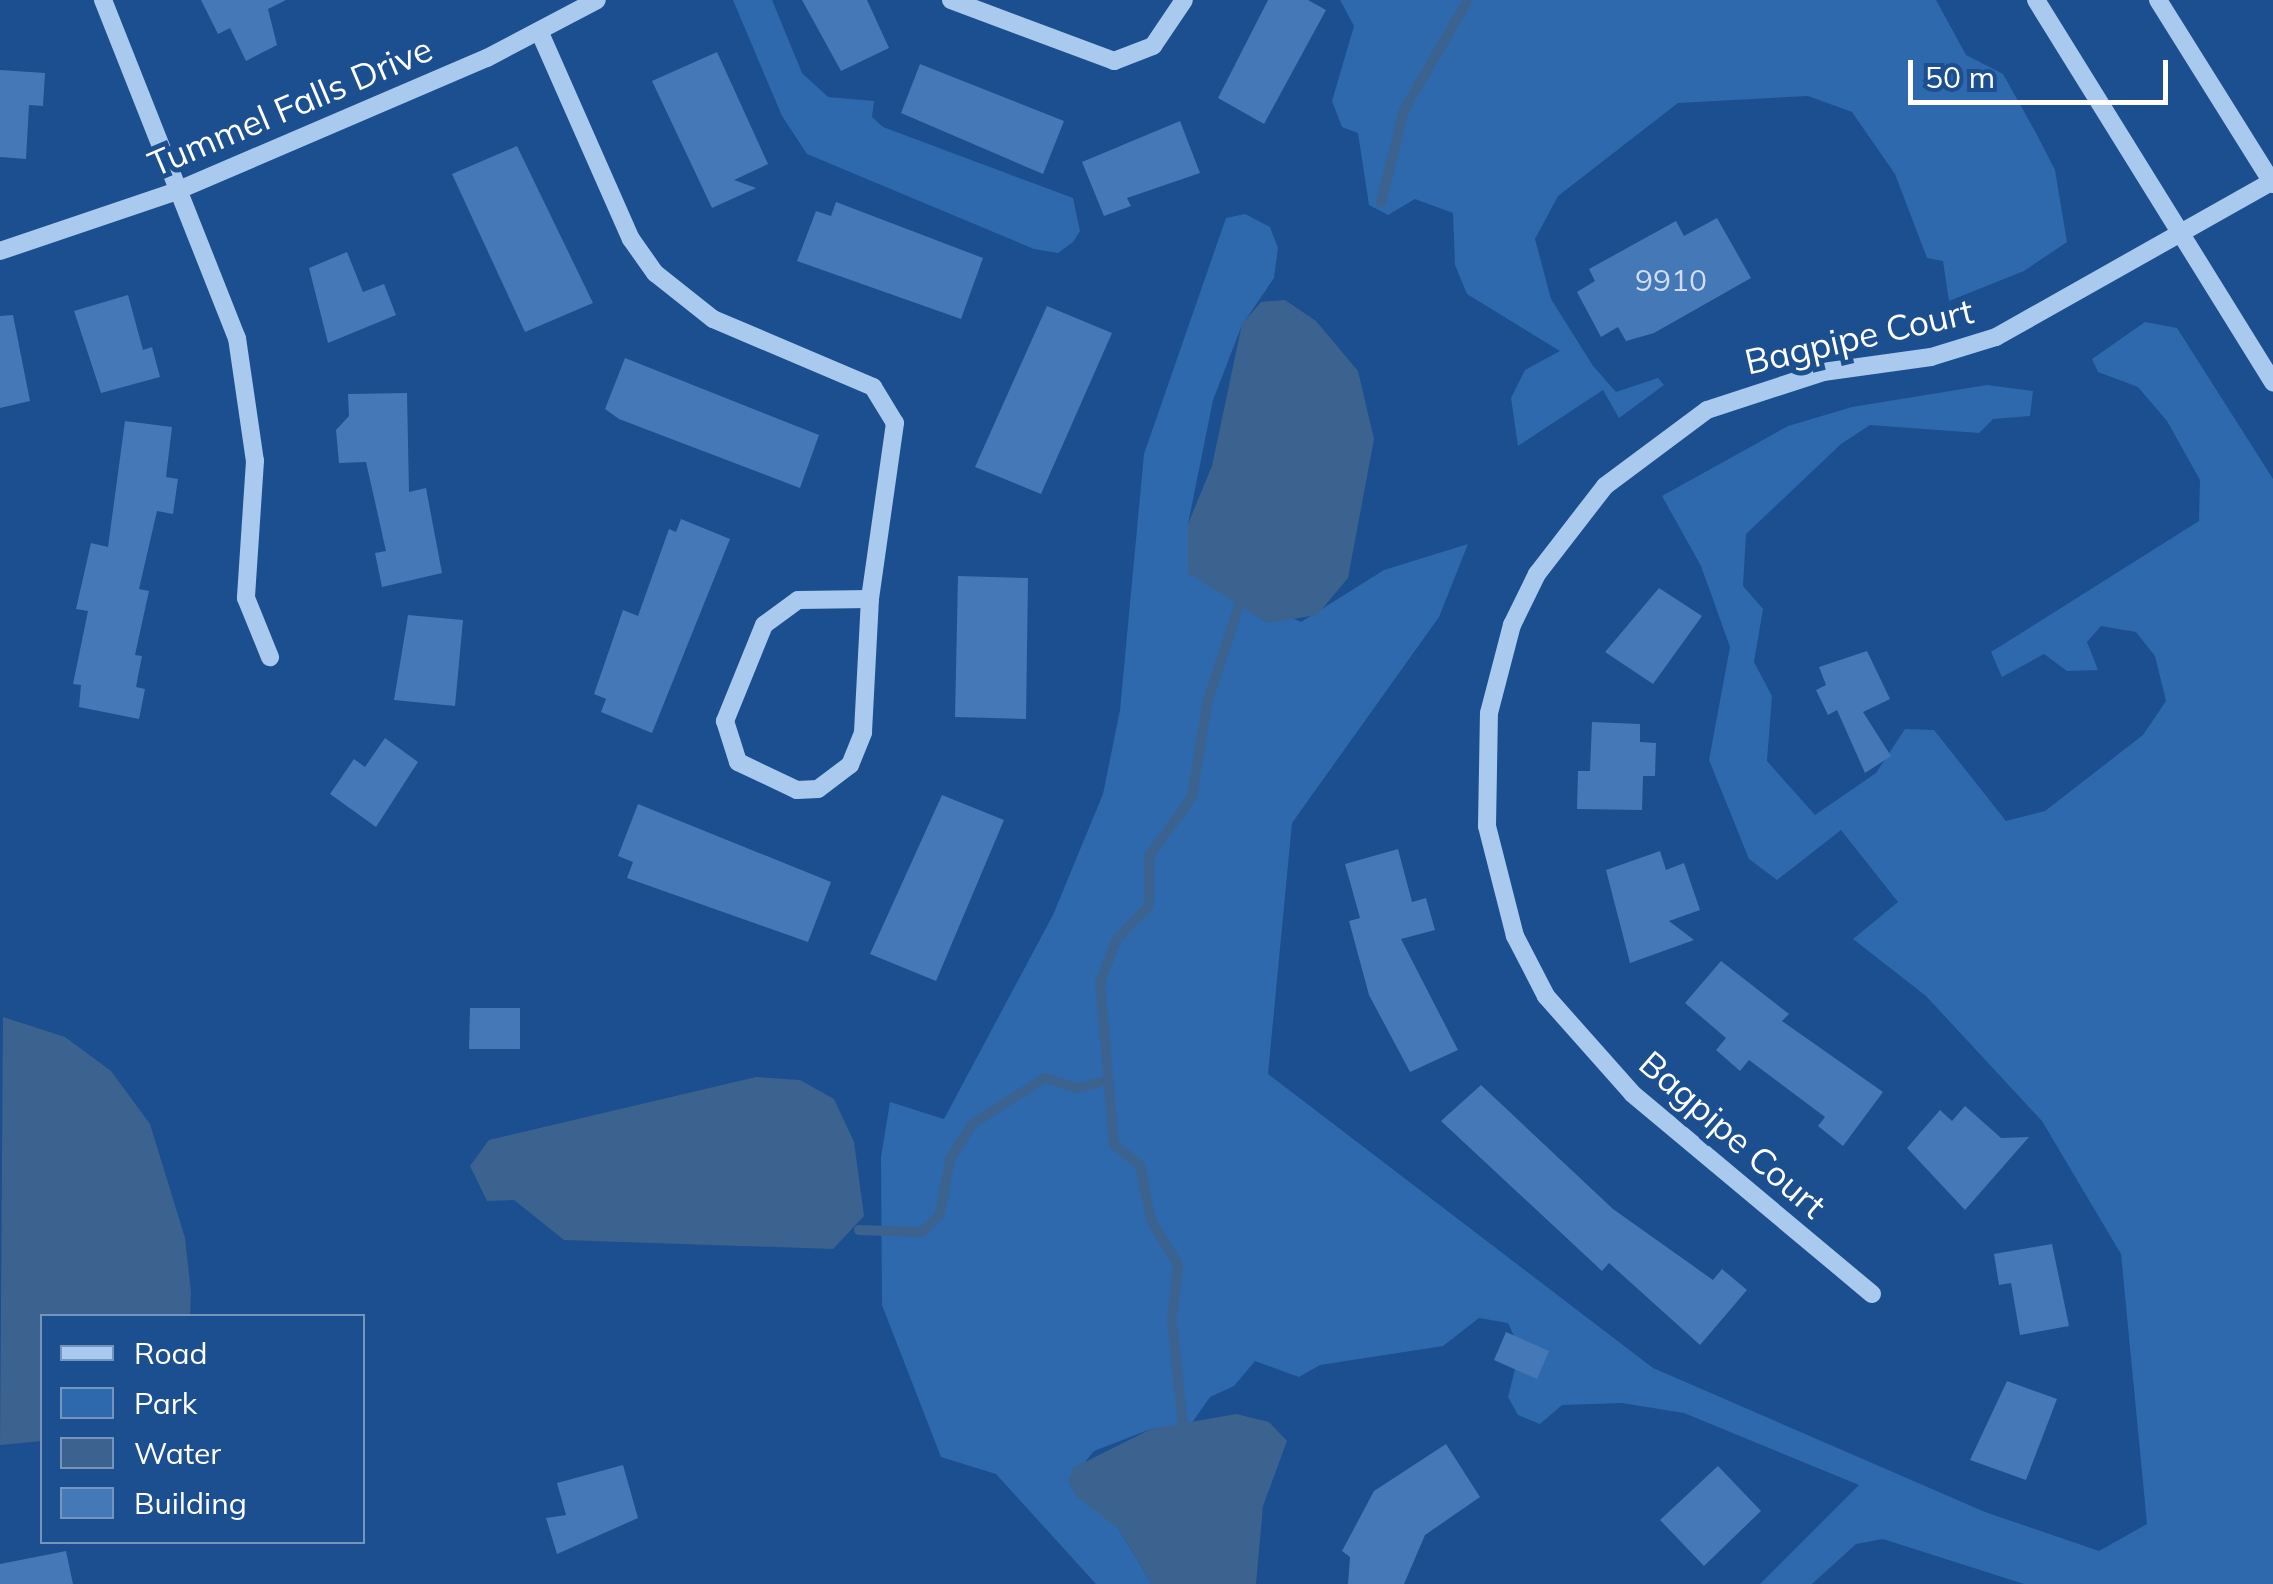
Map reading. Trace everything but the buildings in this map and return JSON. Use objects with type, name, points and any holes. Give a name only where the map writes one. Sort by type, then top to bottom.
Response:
[{"type":"street","points":[[102,0],[174,192],[237,338],[250,399],[255,461],[246,598],[270,657]]},
{"type":"street","name":"Tummel Falls Drive","points":[[0,251],[174,192],[540,33],[597,0]]},
{"type":"street","points":[[952,0],[1114,61],[1153,46],[1184,0]]},
{"type":"street","points":[[2036,0],[2273,382]]},
{"type":"street","points":[[2158,0],[2273,182]]},
{"type":"street","points":[[540,33],[631,239],[655,273],[713,319],[874,387],[888,403],[894,444],[870,599],[863,732],[850,765],[818,790],[798,790],[738,762],[726,721],[764,625],[798,600],[870,599]]},
{"type":"street","name":"Bagpipe Court","points":[[1872,1294],[1632,1093],[1546,996],[1515,936],[1487,826],[1484,770],[1498,668],[1537,574],[1564,534],[1617,476],[1707,410],[1823,372],[1931,357],[1996,338],[2273,182]]},
{"type":"green space","points":[[733,0],[772,0],[802,73],[828,97],[874,101],[872,117],[883,127],[1073,198],[1080,231],[1073,242],[1058,253],[1034,249],[807,154],[782,116]]},
{"type":"green space","points":[[1340,0],[1936,0],[1966,55],[2003,74],[2036,133],[2055,170],[2067,242],[2024,271],[1949,301],[1943,261],[1927,258],[1895,174],[1852,112],[1808,96],[1678,103],[1558,196],[1535,239],[1551,299],[1593,366],[1616,392],[1658,378],[1664,385],[1619,418],[1603,390],[1518,446],[1511,398],[1525,370],[1560,351],[1467,294],[1455,265],[1453,213],[1415,199],[1388,215],[1369,205],[1358,133],[1342,127],[1332,101],[1354,26]]},
{"type":"green space","points":[[1245,214],[1270,227],[1278,248],[1274,278],[1242,325],[1213,400],[1188,524],[1188,573],[1301,622],[1384,570],[1468,544],[1439,617],[1292,823],[1268,1074],[1653,1368],[1985,1512],[2099,1551],[2147,1524],[2121,1254],[2042,1121],[1926,996],[1853,939],[1898,902],[1841,830],[1777,880],[1749,859],[1709,760],[1730,647],[1701,566],[1662,496],[1788,426],[1852,407],[1987,385],[2033,391],[2030,416],[1993,419],[1979,433],[1870,425],[1841,444],[1746,534],[1743,586],[1763,609],[1754,662],[1772,696],[1767,761],[1815,815],[1876,773],[1905,729],[1934,730],[2006,821],[2045,811],[2143,735],[2166,701],[2155,656],[2136,632],[2101,626],[2087,642],[2098,670],[2067,671],[2044,654],[2002,677],[1991,652],[2199,521],[2200,480],[2167,421],[2138,387],[2098,372],[2092,359],[2145,322],[2177,328],[2273,479],[2273,1584],[2024,1584],[1883,1539],[1856,1544],[1812,1584],[1760,1584],[1859,1485],[1684,1413],[1622,1403],[1562,1405],[1540,1424],[1518,1415],[1508,1397],[1520,1349],[1508,1323],[1479,1318],[1443,1346],[1320,1365],[1299,1377],[1255,1361],[1234,1386],[1210,1397],[1191,1424],[1151,1429],[1094,1451],[1069,1482],[1118,1528],[1152,1584],[1096,1584],[996,1474],[941,1457],[882,1305],[881,1157],[890,1102],[944,1119],[1053,915],[1103,794],[1120,710],[1144,454],[1226,218]]},
{"type":"water","points":[[1285,300],[1316,321],[1358,371],[1374,439],[1348,578],[1317,615],[1267,623],[1188,573],[1188,524],[1212,466],[1242,324],[1261,302]]},
{"type":"water","points":[[3,1017],[65,1037],[111,1071],[150,1124],[185,1238],[191,1292],[190,1314],[40,1314],[40,1441],[0,1445]]},
{"type":"water","points":[[756,1077],[800,1080],[834,1099],[854,1142],[864,1216],[833,1249],[564,1240],[514,1200],[487,1201],[470,1166],[489,1140]]},
{"type":"water","points":[[1236,1414],[1269,1422],[1287,1441],[1263,1506],[1256,1584],[1152,1584],[1118,1528],[1077,1497],[1068,1482],[1073,1468],[1151,1429]]},
{"type":"waterway","points":[[1381,203],[1404,110],[1468,0]]},
{"type":"waterway","points":[[1183,1425],[1172,1321],[1178,1265],[1151,1220],[1140,1165],[1114,1145],[1100,983],[1116,940],[1149,906],[1149,856],[1192,797],[1207,703],[1239,605]]},
{"type":"waterway","points":[[859,1230],[922,1232],[940,1214],[950,1159],[972,1124],[1045,1078],[1077,1088],[1105,1081]]}]
